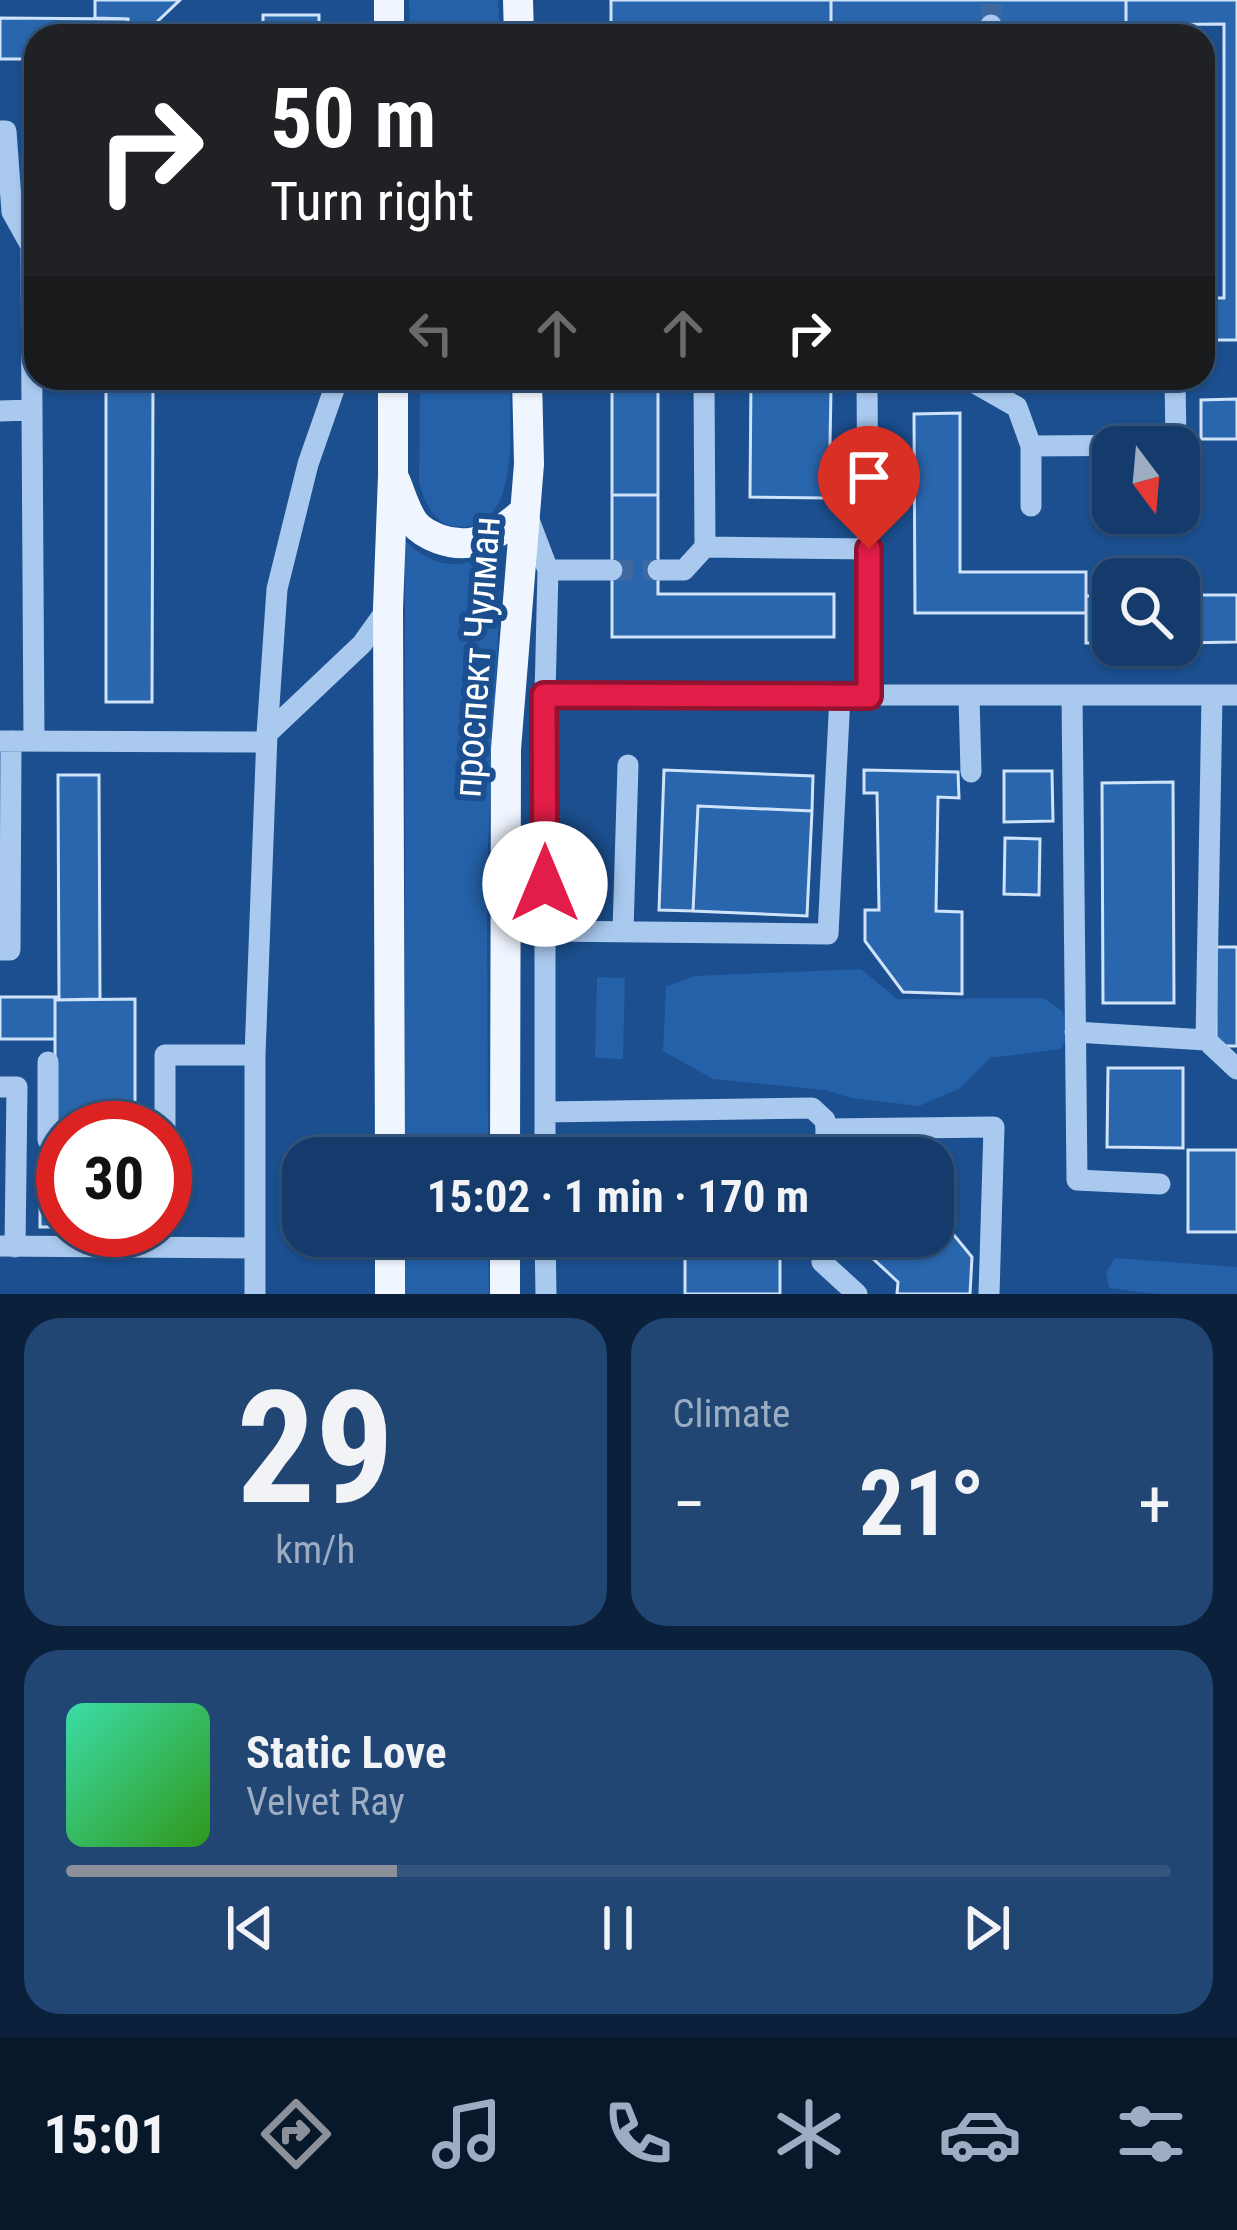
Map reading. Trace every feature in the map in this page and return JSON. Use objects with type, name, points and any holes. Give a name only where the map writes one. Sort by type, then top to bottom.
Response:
[{"type":"main road","name":"проспект Чулман","points":[[390,1137],[392,390]]},
{"type":"main road","name":"проспект Чулман","points":[[505,1137],[506,748],[529,464],[526,390]]},
{"type":"main road","points":[[393,476],[414,523],[431,537],[456,544],[477,543],[499,534],[525,511]]},
{"type":"main road","points":[[390,1257],[390,1294]]},
{"type":"main road","points":[[505,1257],[505,1294]]},
{"type":"street","points":[[0,131],[6,131],[12,212],[24,233]]},
{"type":"street","points":[[0,950],[10,950],[32,390]]},
{"type":"street","points":[[255,1294],[255,1055],[266,738],[277,589],[308,464],[334,390]]},
{"type":"street","points":[[658,570],[684,570],[705,547],[704,390]]},
{"type":"street","points":[[867,390],[869,696]]},
{"type":"street","points":[[987,390],[1017,407],[1031,446],[1030,506]]},
{"type":"street","points":[[1031,446],[1176,446],[1175,390]]},
{"type":"street","points":[[0,411],[32,410]]},
{"type":"street","points":[[525,511],[548,570],[545,1137]]},
{"type":"street","points":[[705,547],[869,549]]},
{"type":"street","points":[[548,570],[612,570]]},
{"type":"street","points":[[15,741],[266,738],[362,644],[388,608]]},
{"type":"street","points":[[544,695],[1237,695]]},
{"type":"street","points":[[1206,1040],[1212,695]]},
{"type":"street","points":[[545,931],[828,934],[839,696]]},
{"type":"street","points":[[969,696],[971,772]]},
{"type":"street","points":[[1072,696],[1077,1180],[1160,1184]]},
{"type":"street","points":[[623,931],[628,765]]},
{"type":"street","points":[[1075,1032],[1206,1040],[1237,1069]]},
{"type":"street","points":[[165,1101],[165,1054],[255,1055]]},
{"type":"street","points":[[48,1063],[48,1101]]},
{"type":"street","points":[[0,1087],[17,1087],[8,1246],[255,1248]]},
{"type":"street","points":[[545,1112],[812,1108],[825,1120],[826,1137]]},
{"type":"street","points":[[826,1130],[994,1127],[989,1294]]},
{"type":"street","points":[[545,1257],[546,1294]]},
{"type":"street","points":[[822,1257],[856,1294]]},
{"type":"shaded area","points":[[409,0],[498,0],[499,24],[410,24]]},
{"type":"shaded area","points":[[420,390],[510,390],[508,473],[491,514],[475,525],[445,524],[435,515],[419,483]]},
{"type":"shaded area","points":[[405,541],[428,558],[451,564],[502,550],[487,871],[488,1137],[405,1137]]},
{"type":"shaded area","points":[[861,969],[897,999],[1044,998],[1063,1012],[1068,1035],[1061,1049],[990,1058],[959,1089],[919,1106],[825,1090],[713,1079],[663,1051],[666,987],[694,976]]},
{"type":"shaded area","points":[[597,977],[625,978],[623,1059],[595,1058]]},
{"type":"shaded area","points":[[405,1257],[488,1257],[489,1294],[405,1294]]},
{"type":"shaded area","points":[[1115,1258],[1237,1267],[1237,1294],[1159,1294],[1109,1288],[1106,1272]]},
{"type":"building","points":[[95,0],[180,0],[155,24],[95,18]]},
{"type":"building","points":[[611,0],[831,0],[831,24],[611,24]]},
{"type":"building","points":[[831,0],[1126,0],[1126,24],[831,24]]},
{"type":"building","points":[[1126,0],[1237,0],[1237,340],[1215,340],[1215,298],[1224,298],[1224,24],[1126,24]]},
{"type":"building","points":[[263,15],[319,15],[319,24],[263,24]]},
{"type":"building","points":[[0,18],[128,19],[128,24],[24,24],[24,59],[0,59]]},
{"type":"building","points":[[106,390],[153,390],[152,702],[106,702]]},
{"type":"building","points":[[612,390],[658,390],[658,495],[612,495]]},
{"type":"building","points":[[751,390],[831,390],[830,444],[837,444],[836,471],[825,471],[825,498],[750,497]]},
{"type":"building","points":[[1237,399],[1237,439],[1201,439],[1201,400]]},
{"type":"building","points":[[960,413],[960,572],[1086,572],[1086,613],[915,613],[914,414]]},
{"type":"building","points":[[612,495],[658,495],[658,594],[834,594],[834,637],[612,637]]},
{"type":"building","points":[[1200,595],[1237,595],[1237,642],[1200,643]]},
{"type":"building","points":[[1086,596],[1092,596],[1092,643],[1086,643]]},
{"type":"building","points":[[664,770],[813,776],[812,811],[698,806],[693,911],[659,910]]},
{"type":"building","points":[[864,770],[958,772],[959,798],[938,797],[936,911],[962,912],[962,994],[903,992],[865,941],[865,910],[879,910],[877,793],[864,793]]},
{"type":"building","points":[[1004,771],[1052,771],[1053,821],[1004,822]]},
{"type":"building","points":[[58,775],[99,775],[100,999],[55,1000],[55,1039],[0,1039],[0,997],[59,997]]},
{"type":"building","points":[[1173,782],[1174,1003],[1103,1003],[1102,783]]},
{"type":"building","points":[[698,806],[812,811],[807,916],[693,911]]},
{"type":"building","points":[[1005,838],[1040,839],[1039,895],[1004,894]]},
{"type":"building","points":[[1216,947],[1237,947],[1237,1046],[1216,1046]]},
{"type":"building","points":[[135,999],[135,1101],[55,1101],[55,1000]]},
{"type":"building","points":[[1108,1068],[1183,1068],[1183,1148],[1107,1147]]},
{"type":"building","points":[[1188,1150],[1237,1150],[1237,1232],[1188,1232]]},
{"type":"building","points":[[954,1235],[972,1257],[970,1294],[897,1294],[898,1282],[871,1257],[954,1257]]},
{"type":"building","points":[[685,1257],[780,1257],[780,1294],[685,1294]]},
{"type":"tunnel","points":[[991,24],[992,0]]},
{"type":"tunnel","points":[[612,570],[658,570]]},
{"type":"route","points":[[545,884],[544,695],[869,696],[869,549]]}]
